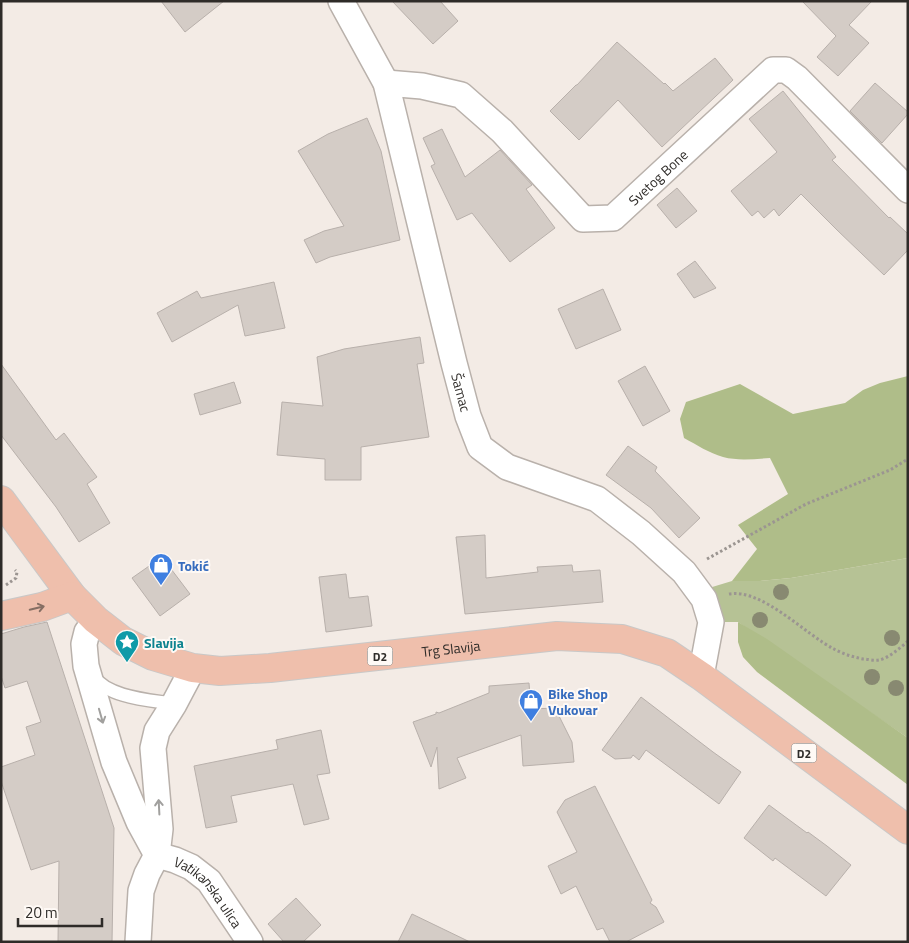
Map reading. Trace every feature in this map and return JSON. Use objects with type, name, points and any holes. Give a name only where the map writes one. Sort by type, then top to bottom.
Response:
[{"type":"main road","name":"D2","points":[[1,500],[72,596]]},
{"type":"main road","points":[[1,616],[42,607],[72,596]]},
{"type":"main road","name":"Trg Slavija","points":[[72,596],[96,620],[122,641],[153,656],[193,668],[220,671],[270,668],[557,636],[622,640],[667,653],[701,676]]},
{"type":"main road","name":"D2","points":[[701,676],[908,830]]},
{"type":"street","name":"Šamac","points":[[341,1],[386,83],[454,363],[468,416],[480,447],[507,467],[598,499],[642,533],[684,572],[704,599],[711,622],[701,676]]},
{"type":"street","name":"Svetog Bone","points":[[386,83],[422,86],[461,95],[502,131],[583,219],[613,218],[773,70],[786,70],[797,78],[908,190]]},
{"type":"street","points":[[96,620],[87,632],[84,644],[86,666],[114,762],[139,822],[157,856]]},
{"type":"street","points":[[138,942],[141,891],[157,856],[160,829],[153,748],[157,731],[193,668]]},
{"type":"street","name":"Vatikanska ulica","points":[[157,856],[175,860],[191,867],[209,881],[250,942]]},
{"type":"lane","points":[[86,666],[96,680],[105,687],[130,698],[174,704]]},
{"type":"path","points":[[684,572],[806,504],[890,470],[908,459]]},
{"type":"path","points":[[735,593],[755,598],[780,612],[833,649],[855,658],[878,660],[894,652],[908,641]]},
{"type":"green space","points":[[908,376],[908,558],[791,578],[732,581],[757,549],[738,525],[788,494],[770,458],[740,459],[723,457],[684,438],[680,419],[686,402],[740,384],[793,414],[845,403],[863,390],[880,383]]},
{"type":"green space","points":[[908,558],[908,738],[738,622],[711,622],[699,591],[732,581],[791,578]]},
{"type":"green space","points":[[738,622],[767,639],[908,738],[908,785],[757,672],[743,657],[738,642]]},
{"type":"building","points":[[161,1],[224,1],[185,32]]},
{"type":"building","points":[[392,1],[440,1],[458,21],[433,44]]},
{"type":"building","points":[[802,1],[872,1],[849,25],[869,43],[838,76],[817,57],[836,36]]},
{"type":"building","points":[[617,42],[673,91],[715,58],[733,80],[662,147],[618,100],[579,140],[550,111]]},
{"type":"building","points":[[875,83],[908,112],[882,143],[850,111]]},
{"type":"building","points":[[783,91],[836,157],[832,160],[889,218],[908,234],[908,250],[884,275],[801,194],[779,216],[774,209],[764,218],[758,211],[752,216],[731,191],[777,152],[749,119]]},
{"type":"building","points":[[367,118],[381,151],[400,240],[330,257],[316,263],[304,240],[324,231],[344,226],[298,151],[328,134]]},
{"type":"building","points":[[442,129],[465,177],[500,150],[532,185],[526,189],[555,228],[510,262],[472,213],[457,220],[431,166],[435,164],[423,138]]},
{"type":"building","points":[[677,188],[697,211],[676,228],[657,205]]},
{"type":"building","points":[[695,261],[716,288],[694,298],[677,274]]},
{"type":"building","points":[[274,282],[285,328],[245,336],[238,305],[172,342],[157,313],[197,291],[201,298]]},
{"type":"building","points":[[603,289],[621,330],[576,349],[558,309]]},
{"type":"building","points":[[420,337],[424,363],[417,364],[429,437],[361,447],[361,480],[325,480],[325,459],[277,455],[282,402],[323,406],[317,357],[344,349]]},
{"type":"building","points":[[1,364],[56,440],[64,433],[97,477],[87,484],[110,523],[79,542],[56,507],[1,435]]},
{"type":"building","points":[[645,366],[670,411],[643,426],[618,381]]},
{"type":"building","points":[[234,382],[241,403],[200,415],[194,394]]},
{"type":"building","points":[[628,446],[657,467],[655,471],[700,518],[679,538],[651,508],[606,475]]},
{"type":"building","points":[[485,535],[486,578],[538,572],[537,567],[572,565],[573,572],[600,570],[603,602],[465,614],[456,537]]},
{"type":"building","name":"Tokić","points":[[162,557],[190,594],[160,616],[132,578]]},
{"type":"building","points":[[346,574],[349,598],[368,596],[372,626],[326,632],[319,577]]},
{"type":"building","points":[[47,622],[114,828],[112,942],[58,942],[59,861],[31,870],[1,781],[1,767],[35,755],[26,727],[41,722],[27,681],[5,688],[1,676],[1,634]]},
{"type":"building","points":[[529,683],[531,709],[555,708],[572,742],[574,762],[523,766],[521,735],[457,758],[466,778],[439,789],[437,747],[431,767],[413,722],[489,693],[489,686]]},
{"type":"building","points":[[641,697],[741,772],[719,804],[646,750],[639,760],[633,755],[631,758],[615,759],[602,750]]},
{"type":"building","points":[[321,730],[330,773],[317,775],[329,819],[304,825],[293,784],[231,796],[237,822],[206,828],[194,766],[278,749],[276,740]]},
{"type":"building","points":[[595,786],[652,900],[650,903],[656,907],[664,922],[626,942],[610,942],[603,928],[597,930],[576,886],[561,894],[548,866],[577,852],[557,812],[565,800]]},
{"type":"building","points":[[769,805],[851,865],[826,896],[775,858],[773,861],[744,838]]},
{"type":"building","points":[[296,898],[321,925],[303,942],[284,942],[268,924]]},
{"type":"building","points":[[412,914],[470,942],[398,942]]},
{"type":"place","name":"Tokić","points":[[161,586]]},
{"type":"place","name":"Slavija","points":[[127,663]]},
{"type":"place","name":"Bike Shop Vukovar","points":[[531,722]]}]
